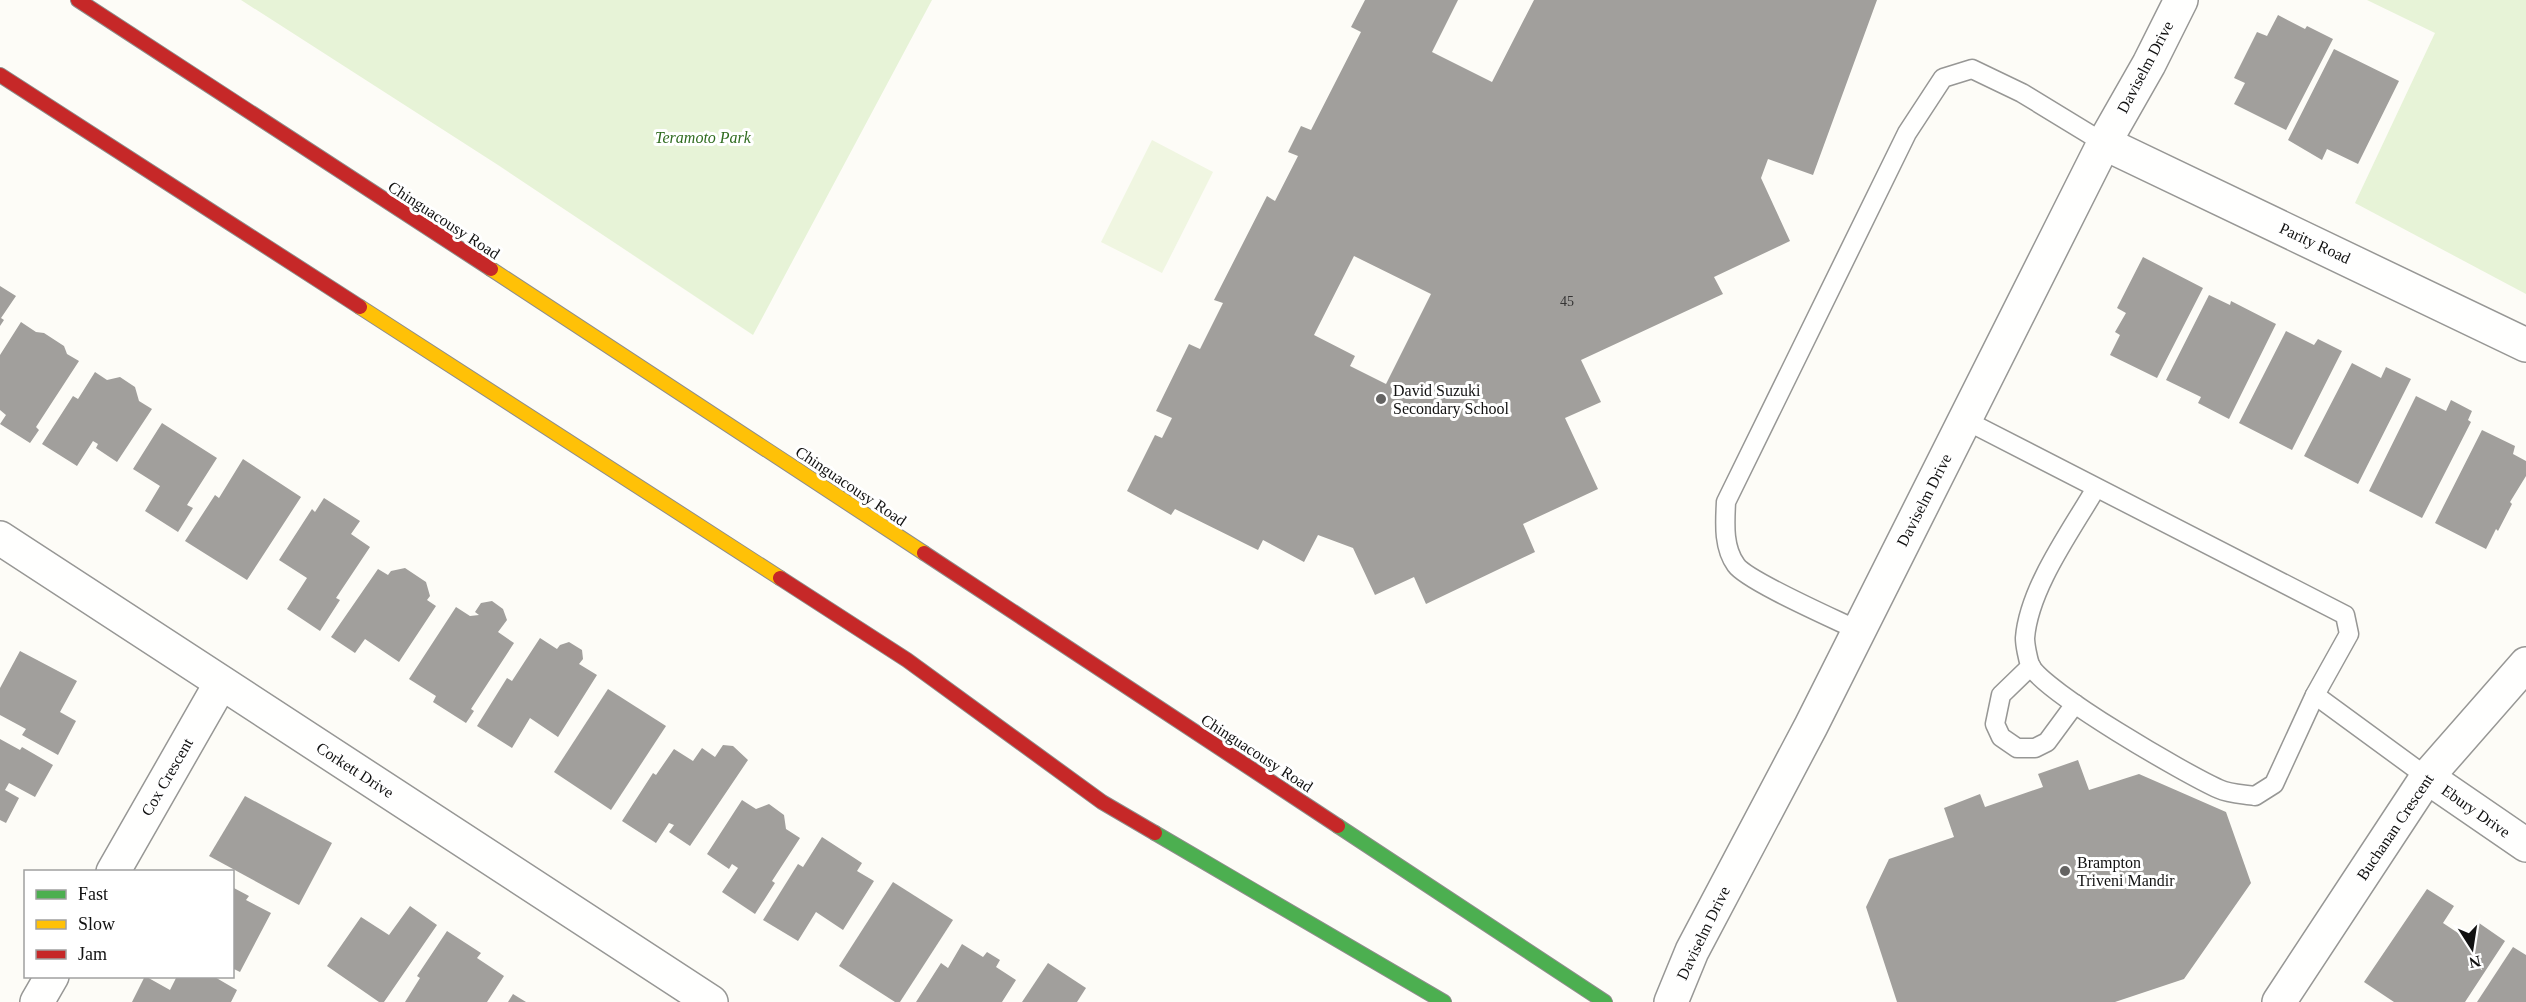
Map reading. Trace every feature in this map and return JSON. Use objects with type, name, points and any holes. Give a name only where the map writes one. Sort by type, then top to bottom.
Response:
[{"type":"main road","name":"Chinguacousy Road","points":[[78,0],[741,432],[1605,1002]]},
{"type":"main road","points":[[0,75],[908,660],[1102,802],[1444,1002]]},
{"type":"street","name":"Daviselm Drive","points":[[1671,1002],[1692,951],[1859,631],[2104,143],[2149,64],[2181,0]]},
{"type":"street","name":"Parity Road","points":[[2104,143],[2526,345]]},
{"type":"street","name":"Corkett Drive","points":[[0,538],[711,1002]]},
{"type":"street","name":"Buchanan Crescent","points":[[2279,1002],[2427,777],[2526,664]]},
{"type":"street","name":"Cox Crescent","points":[[113,870],[221,683]]},
{"type":"street","name":"Ebury Drive","points":[[2427,777],[2526,845]]},
{"type":"street","points":[[37,1002],[51,978]]},
{"type":"lane","points":[[1859,631],[1764,584],[1736,566],[1724,533],[1726,502],[1907,133],[1943,78],[1972,69],[2022,93],[2104,143]]},
{"type":"lane","points":[[1965,420],[2345,615],[2349,634],[2315,695],[2274,784],[2255,796],[2222,790],[2177,766],[2075,704],[2043,681],[2031,666],[2025,640],[2034,596],[2096,488]]},
{"type":"lane","points":[[2031,666],[2001,695],[1995,724],[2001,736],[2017,748],[2035,748],[2047,742],[2075,704]]},
{"type":"lane","points":[[2315,695],[2427,777]]},
{"type":"green space","name":"Teramoto Park","points":[[241,0],[932,0],[753,335],[498,165]]},
{"type":"green space","points":[[2367,0],[2526,0],[2526,294],[2355,203],[2435,33]]},
{"type":"green space","points":[[1152,140],[1213,172],[1162,273],[1101,242]]},
{"type":"building","points":[[1365,0],[1458,0],[1432,52],[1492,82],[1534,0],[1877,0],[1813,175],[1768,159],[1761,178],[1790,241],[1714,277],[1723,294],[1581,360],[1601,402],[1565,418],[1598,489],[1523,524],[1535,552],[1426,604],[1414,577],[1375,595],[1353,548],[1318,535],[1304,562],[1263,540],[1258,550],[1175,509],[1171,515],[1127,491],[1155,435],[1162,438],[1172,418],[1156,411],[1189,344],[1200,349],[1223,303],[1214,300],[1267,196],[1275,201],[1298,156],[1288,152],[1301,126],[1311,130],[1361,32],[1351,27]],"holes":[[[1354,256],[1431,294],[1386,384],[1350,366],[1355,356],[1314,335]]]},
{"type":"building","points":[[2278,15],[2305,29],[2307,26],[2333,39],[2286,130],[2234,104],[2245,83],[2234,78],[2257,32],[2267,36]]},
{"type":"building","points":[[2334,49],[2399,81],[2358,164],[2327,149],[2322,160],[2288,140]]},
{"type":"building","points":[[2143,257],[2203,288],[2157,378],[2110,355],[2120,335],[2115,332],[2126,313],[2117,308]]},
{"type":"building","points":[[0,286],[16,296],[1,318],[4,320],[0,326]]},
{"type":"building","points":[[2209,295],[2230,305],[2231,301],[2276,324],[2229,419],[2198,403],[2201,397],[2166,380]]},
{"type":"building","points":[[21,322],[64,346],[67,354],[79,361],[36,427],[39,430],[30,443],[0,424],[6,415],[0,410],[0,355]]},
{"type":"building","points":[[2286,331],[2314,345],[2318,339],[2342,351],[2292,450],[2239,423]]},
{"type":"building","points":[[2352,363],[2381,378],[2386,367],[2411,379],[2358,484],[2304,456]]},
{"type":"building","points":[[95,372],[107,380],[120,377],[135,387],[139,401],[152,409],[117,462],[96,448],[98,444],[93,441],[77,466],[42,444],[73,396],[78,399]]},
{"type":"building","points":[[2416,396],[2446,411],[2451,400],[2472,411],[2468,420],[2471,422],[2422,518],[2369,491]]},
{"type":"building","points":[[162,423],[217,458],[187,505],[193,508],[178,532],[145,511],[160,486],[133,469]]},
{"type":"building","points":[[2482,430],[2515,446],[2513,454],[2526,461],[2526,476],[2510,502],[2512,504],[2498,531],[2496,529],[2486,549],[2435,523]]},
{"type":"building","points":[[243,459],[301,497],[247,580],[185,541],[215,495],[219,498]]},
{"type":"building","points":[[324,498],[360,521],[351,534],[370,547],[336,598],[340,600],[320,631],[287,609],[307,578],[279,560],[312,509],[315,512]]},
{"type":"building","points":[[405,568],[426,582],[430,596],[427,600],[436,606],[399,662],[365,639],[355,653],[331,637],[378,569],[388,575],[391,571]]},
{"type":"building","points":[[492,601],[503,609],[507,620],[498,632],[514,643],[471,709],[474,711],[466,723],[433,702],[436,696],[409,679],[456,607],[470,616],[479,615],[475,612],[481,603]]},
{"type":"building","points":[[540,638],[557,649],[560,645],[569,642],[582,650],[583,659],[579,664],[597,675],[558,737],[530,718],[512,748],[477,726],[507,678],[512,681]]},
{"type":"building","points":[[20,651],[77,681],[60,712],[76,721],[58,755],[22,735],[26,729],[0,715],[0,688]]},
{"type":"building","points":[[608,689],[666,726],[611,810],[554,772]]},
{"type":"building","points":[[0,739],[20,750],[22,747],[53,765],[35,797],[9,783],[5,790],[19,798],[6,823],[0,820]]},
{"type":"building","points":[[723,745],[733,746],[748,760],[690,846],[669,832],[674,825],[669,823],[656,843],[622,821],[653,773],[656,775],[674,749],[693,761],[702,748],[715,757]]},
{"type":"building","name":"Brampton Triveni Mandir","points":[[2078,760],[2089,790],[2139,774],[2226,812],[2251,883],[2184,979],[2115,1002],[1897,1002],[1866,907],[1889,859],[1954,837],[1944,808],[1980,794],[1985,807],[2043,787],[2038,774]]},
{"type":"building","points":[[245,796],[332,843],[299,905],[209,856]]},
{"type":"building","points":[[742,800],[756,809],[769,804],[784,815],[786,829],[800,838],[772,881],[775,883],[755,914],[722,892],[738,868],[732,864],[729,869],[707,854]]},
{"type":"building","points":[[822,837],[862,863],[857,871],[874,881],[843,930],[816,912],[798,941],[763,920],[798,864],[803,867]]},
{"type":"building","points":[[893,882],[953,920],[900,1002],[895,1002],[839,966]]},
{"type":"building","points":[[234,888],[249,896],[246,900],[271,913],[240,972],[234,969]]},
{"type":"building","points":[[2427,889],[2454,906],[2443,923],[2467,939],[2479,923],[2505,941],[2465,1002],[2394,1002],[2364,982]]},
{"type":"building","points":[[410,906],[437,925],[384,1002],[379,1002],[327,966],[361,917],[389,935]]},
{"type":"building","points":[[447,931],[481,953],[477,958],[504,976],[487,1002],[405,1002],[420,978],[417,976]]},
{"type":"building","points":[[962,944],[983,957],[987,952],[1000,960],[996,967],[1016,980],[1002,1002],[916,1002],[941,963],[948,968]]},
{"type":"building","points":[[2513,947],[2526,955],[2526,1002],[2477,1002]]},
{"type":"building","points":[[1048,963],[1086,988],[1077,1002],[1022,1002]]},
{"type":"building","points":[[144,978],[149,978],[170,990],[176,978],[216,978],[237,990],[231,1002],[132,1002]]},
{"type":"building","points":[[513,994],[526,1002],[508,1002]]},
{"type":"traffic: fast","points":[[1338,826],[1605,1002]]},
{"type":"traffic: fast","points":[[1155,833],[1444,1002]]},
{"type":"traffic: slow","points":[[491,269],[924,553]]},
{"type":"traffic: slow","points":[[360,307],[780,578]]},
{"type":"traffic: jam","points":[[78,0],[491,269]]},
{"type":"traffic: jam","points":[[0,75],[360,307]]},
{"type":"traffic: jam","points":[[924,553],[1338,826]]},
{"type":"traffic: jam","points":[[780,578],[907,660],[1102,802],[1155,833]]},
{"type":"place","name":"David Suzuki Secondary School","points":[[1381,399]]},
{"type":"place","name":"Brampton Triveni Mandir","points":[[2065,871]]}]
